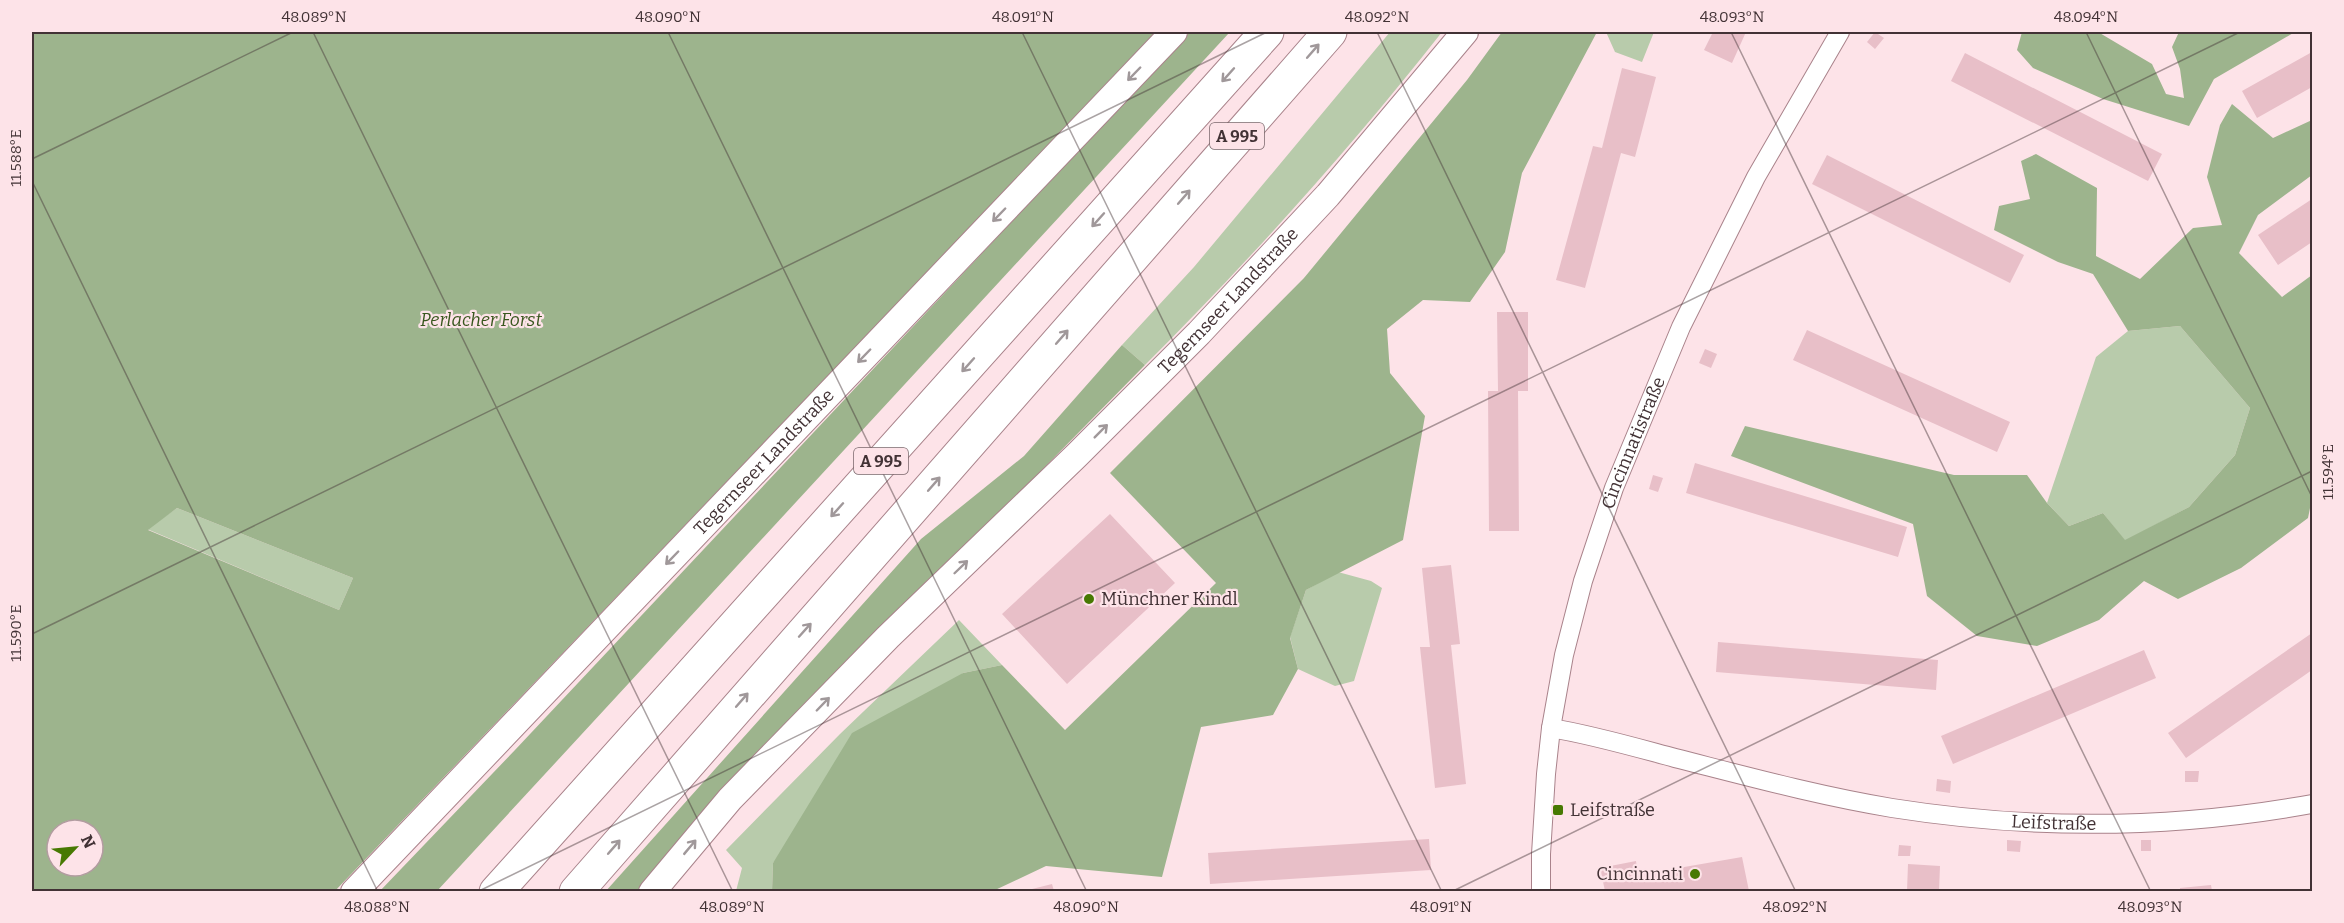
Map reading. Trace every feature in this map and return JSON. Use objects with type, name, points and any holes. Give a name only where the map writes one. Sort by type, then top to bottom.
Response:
[{"type":"highway","name":"A 995","points":[[496,891],[1267,32]]},
{"type":"highway","name":"A 995","points":[[576,891],[1330,32]]},
{"type":"main road","name":"Tegernseer Landstraße","points":[[354,891],[1174,32]]},
{"type":"main road","name":"Tegernseer Landstraße","points":[[652,891],[730,799],[888,637],[1068,464],[1199,333],[1328,195],[1465,32]]},
{"type":"street","name":"Cincinnatistraße","points":[[1542,891],[1543,821],[1551,728],[1564,656],[1583,581],[1614,488],[1681,327],[1756,177],[1840,32]]},
{"type":"street","name":"Leifstraße","points":[[1551,728],[1601,738],[1788,786],[1891,808],[1959,817],[2032,823],[2161,821],[2247,814],[2313,804]]},
{"type":"green space","name":"Perlacher Forst","points":[[32,32],[1157,32],[334,892],[32,891]],"holes":[[[177,508],[353,578],[339,610],[148,530]]]},
{"type":"green space","points":[[1190,32],[1229,33],[437,891],[379,892],[515,750]]},
{"type":"green space","points":[[1390,32],[1442,32],[1372,119],[1298,203],[1145,365],[1122,345],[1194,267]]},
{"type":"green space","points":[[1502,32],[1597,32],[1522,173],[1505,252],[1470,302],[1423,300],[1387,329],[1390,373],[1425,416],[1403,540],[1306,590],[1290,638],[1298,669],[1273,715],[1201,727],[1162,877],[1046,866],[993,891],[772,891],[773,863],[852,733],[963,673],[1002,665],[1065,730],[1216,583],[1110,473],[1304,278],[1467,80]]},
{"type":"green space","points":[[1606,32],[1654,32],[1642,62],[1615,52]]},
{"type":"green space","points":[[2022,32],[2098,32],[2152,64],[2166,94],[2184,98],[2180,69],[2172,47],[2179,32],[2295,32],[2214,79],[2189,126],[2103,99],[2033,68],[2017,50]]},
{"type":"green space","points":[[2232,104],[2273,138],[2312,120],[2312,175],[2258,215],[2239,253],[2282,297],[2312,275],[2312,498],[2308,518],[2241,568],[2178,599],[2144,581],[2099,620],[2037,646],[1977,636],[1927,596],[1913,524],[1731,456],[1745,426],[1954,475],[2027,475],[2047,503],[2069,526],[2103,513],[2125,540],[2189,507],[2235,455],[2250,408],[2180,326],[2128,331],[2093,274],[2058,262],[1994,230],[1999,206],[2030,199],[2021,161],[2036,154],[2097,188],[2096,256],[2140,279],[2193,228],[2222,225],[2207,177],[2220,125]]},
{"type":"green space","points":[[2180,326],[2250,408],[2235,455],[2189,507],[2125,541],[2103,513],[2069,526],[2047,503],[2096,357],[2128,331]]},
{"type":"green space","points":[[1122,345],[1145,365],[728,789],[637,891],[605,892],[921,539],[1024,456]]},
{"type":"green space","points":[[177,508],[353,578],[339,610],[147,529]]},
{"type":"green space","points":[[1338,572],[1371,581],[1382,588],[1354,681],[1335,686],[1298,669],[1290,637],[1306,590]]},
{"type":"green space","points":[[959,620],[1002,665],[963,673],[773,863],[772,891],[736,891],[742,868],[726,850],[840,734]]},
{"type":"building","points":[[1713,32],[1746,32],[1732,63],[1704,50]]},
{"type":"building","points":[[1875,32],[1884,38],[1875,49],[1867,42]]},
{"type":"building","points":[[2312,52],[2312,87],[2257,118],[2242,91]]},
{"type":"building","points":[[1965,53],[2162,154],[2148,181],[1951,81]]},
{"type":"building","points":[[1622,68],[1656,77],[1635,157],[1621,153],[1585,288],[1556,280],[1593,146],[1602,148]]},
{"type":"building","points":[[1827,155],[2024,255],[2010,283],[1812,184]]},
{"type":"building","points":[[2312,199],[2312,242],[2278,265],[2258,235]]},
{"type":"building","points":[[1497,312],[1528,312],[1528,391],[1518,391],[1519,531],[1489,531],[1488,391],[1498,391]]},
{"type":"building","points":[[1807,330],[2010,422],[1997,452],[1793,360]]},
{"type":"building","points":[[1705,349],[1717,354],[1711,368],[1699,363]]},
{"type":"building","points":[[1695,463],[1907,527],[1898,557],[1686,493]]},
{"type":"building","points":[[1653,475],[1663,478],[1658,492],[1649,489]]},
{"type":"building","name":"Münchner Kindl","points":[[1110,514],[1175,583],[1067,684],[1002,614]]},
{"type":"building","points":[[1451,565],[1460,644],[1451,645],[1466,784],[1435,788],[1420,647],[1430,647],[1422,568]]},
{"type":"building","points":[[2312,633],[2312,670],[2186,758],[2168,733]]},
{"type":"building","points":[[1718,642],[1938,660],[1936,690],[1716,672]]},
{"type":"building","points":[[2144,650],[2156,678],[1953,764],[1941,736]]},
{"type":"building","points":[[2185,771],[2199,771],[2198,782],[2185,782]]},
{"type":"building","points":[[1937,779],[1951,781],[1950,793],[1936,791]]},
{"type":"building","points":[[1429,839],[1431,870],[1210,884],[1208,853]]},
{"type":"building","points":[[2007,840],[2021,841],[2020,852],[2007,851]]},
{"type":"building","points":[[2141,840],[2151,840],[2151,851],[2141,851]]},
{"type":"building","points":[[1899,845],[1911,846],[1910,856],[1898,856]]},
{"type":"building","name":"Cincinnati","points":[[1742,857],[1749,891],[1605,891],[1600,868],[1636,861],[1638,875]]},
{"type":"building","points":[[1908,864],[1940,866],[1939,891],[1907,891]]},
{"type":"building","points":[[1052,884],[1054,891],[1024,891]]},
{"type":"building","points":[[2211,885],[2212,891],[2180,891],[2180,888]]},
{"type":"place","name":"Münchner Kindl","points":[[1089,599]]},
{"type":"place","name":"Leifstraße","points":[[1558,810]]},
{"type":"place","name":"Cincinnati","points":[[1695,874]]}]
